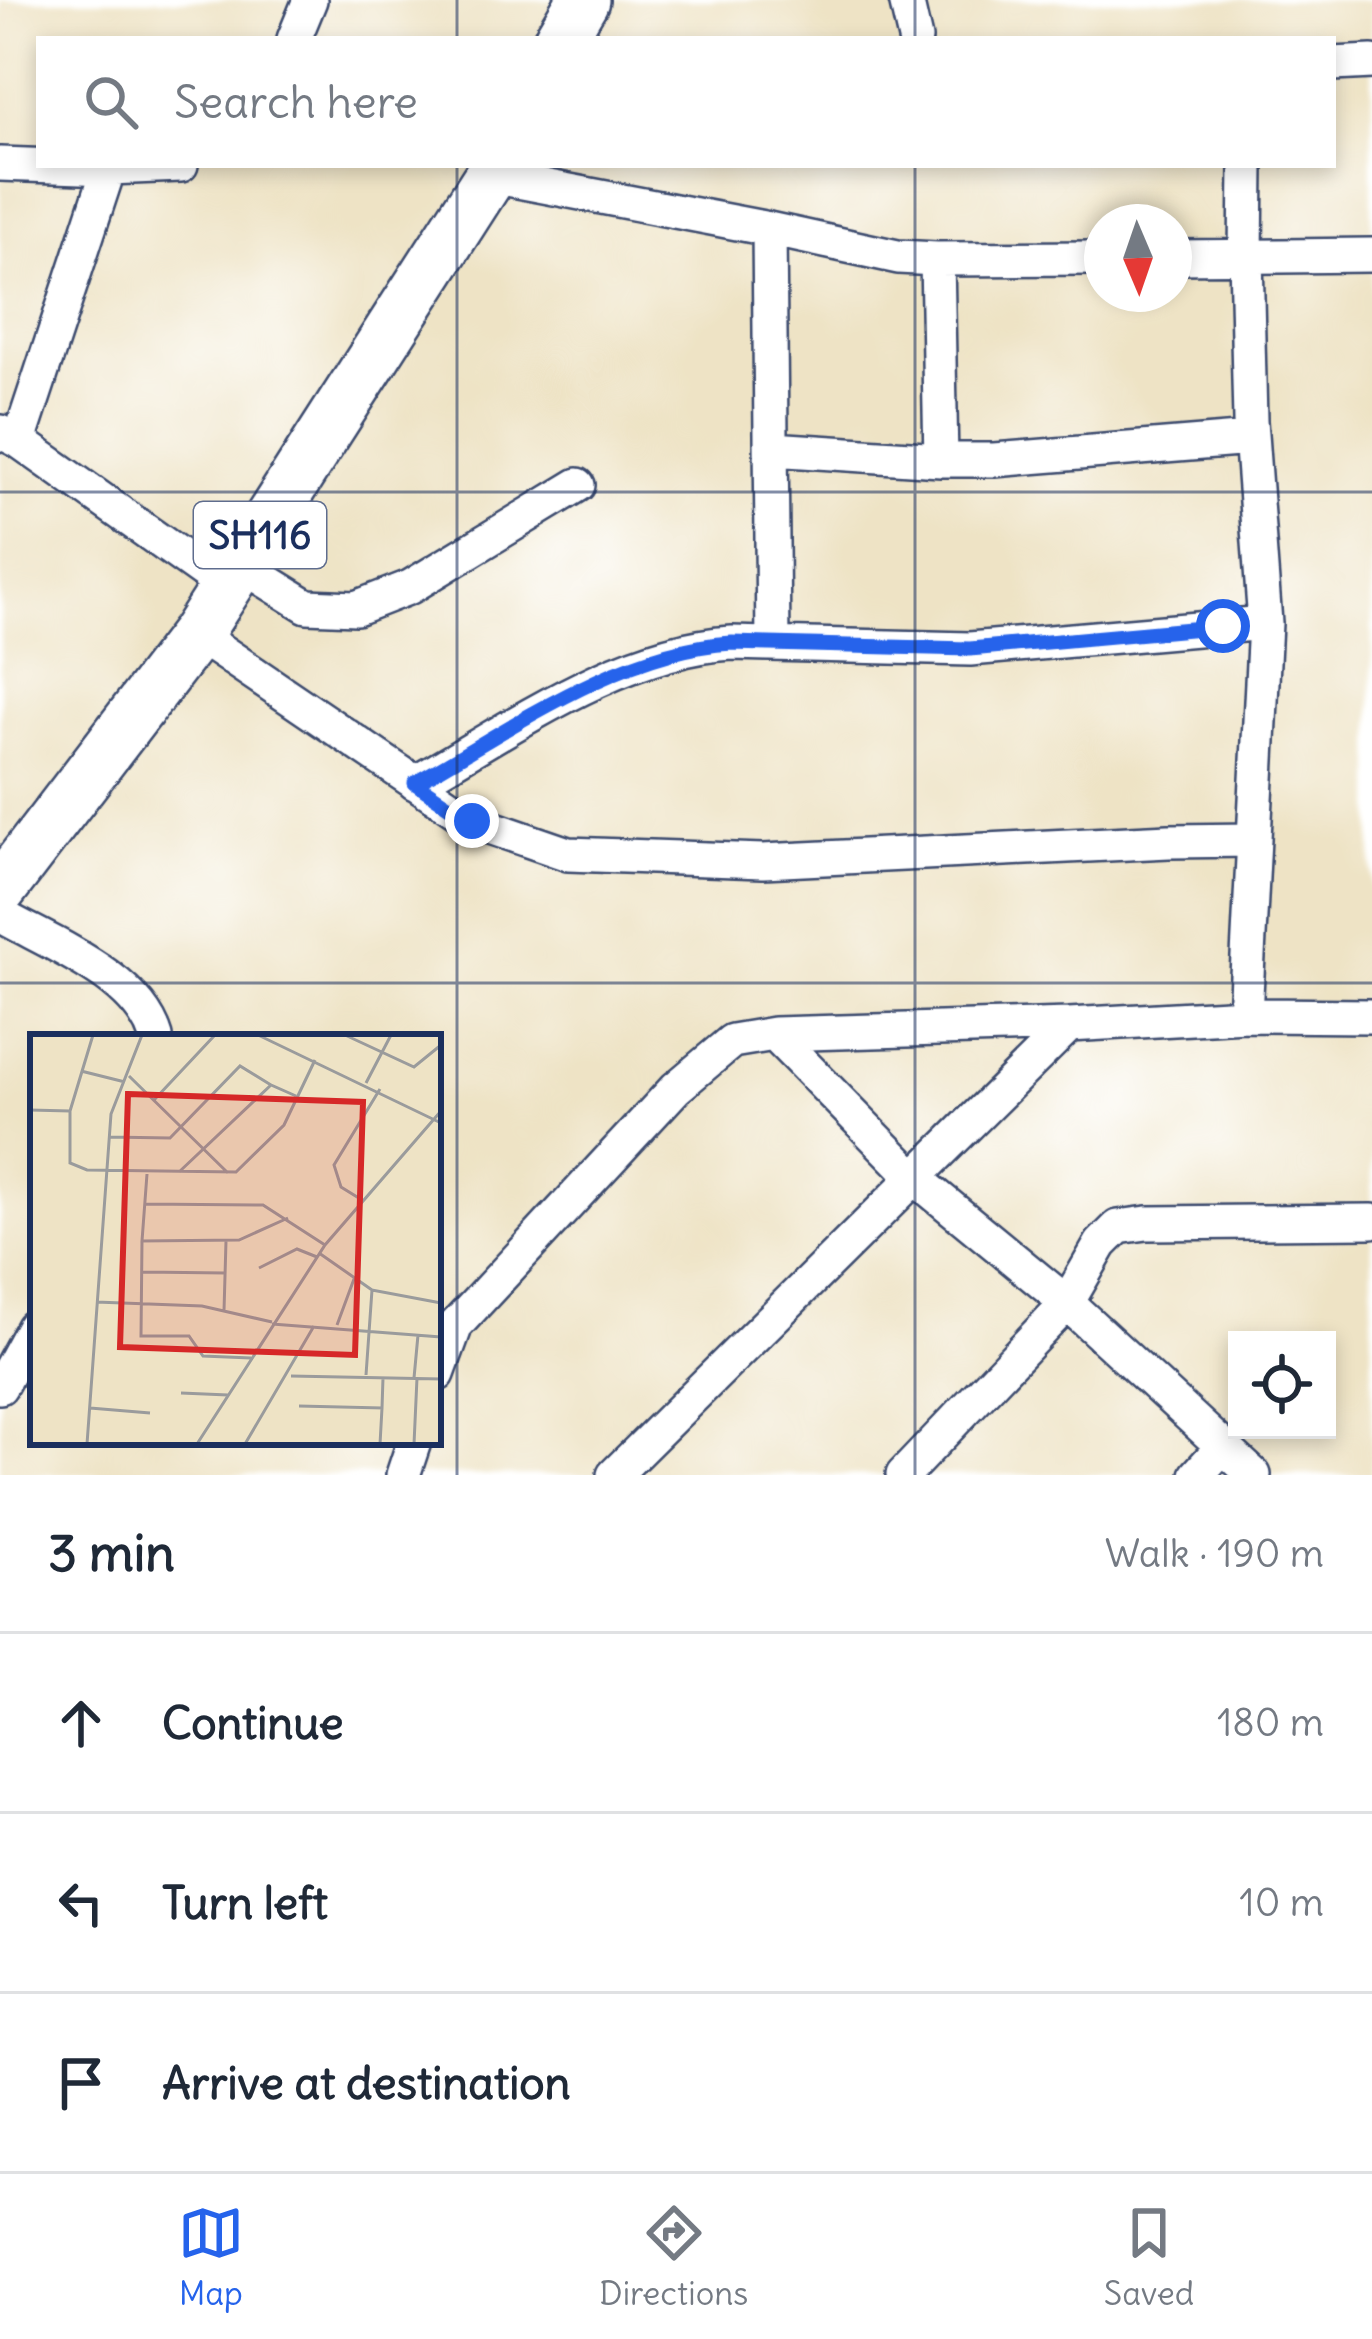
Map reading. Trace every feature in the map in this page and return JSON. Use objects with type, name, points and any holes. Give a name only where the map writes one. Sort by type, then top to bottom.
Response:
[{"type":"main road","points":[[562,36],[583,0]]},
{"type":"main road","name":"SH116","points":[[0,890],[196,634],[494,170]]},
{"type":"street","points":[[295,36],[310,0]]},
{"type":"street","points":[[906,0],[914,36]]},
{"type":"street","points":[[1336,64],[1372,62]]},
{"type":"street","points":[[0,164],[36,165]]},
{"type":"street","points":[[109,168],[9,436],[234,577],[307,606],[356,608],[410,587],[578,485]]},
{"type":"street","points":[[1245,1015],[1265,623],[1251,439],[1247,168]]},
{"type":"street","points":[[494,170],[898,257],[1084,258]]},
{"type":"street","points":[[769,229],[773,644]]},
{"type":"street","points":[[1192,257],[1372,255]]},
{"type":"street","points":[[937,260],[941,460]]},
{"type":"street","points":[[772,449],[994,460],[1251,439]]},
{"type":"street","points":[[415,783],[608,674],[697,645],[970,649],[1265,623]]},
{"type":"street","points":[[196,634],[472,821],[568,854],[763,861],[1254,840]]},
{"type":"street","points":[[0,915],[115,980],[152,1023],[155,1034]]},
{"type":"street","points":[[441,1365],[456,1325],[676,1088],[732,1041],[774,1034],[1245,1015],[1372,1016]]},
{"type":"street","points":[[614,1475],[1069,1024]]},
{"type":"street","points":[[774,1034],[915,1178],[1067,1304],[1254,1475]]},
{"type":"street","points":[[903,1475],[1067,1304],[1101,1244],[1118,1227],[1372,1222]]},
{"type":"street","points":[[0,1387],[30,1332]]},
{"type":"street","points":[[403,1475],[413,1445]]},
{"type":"street","points":[[1197,1475],[1223,1446]]},
{"type":"route","points":[[472,821],[415,783],[608,674],[697,645],[970,649],[1223,626]]}]
